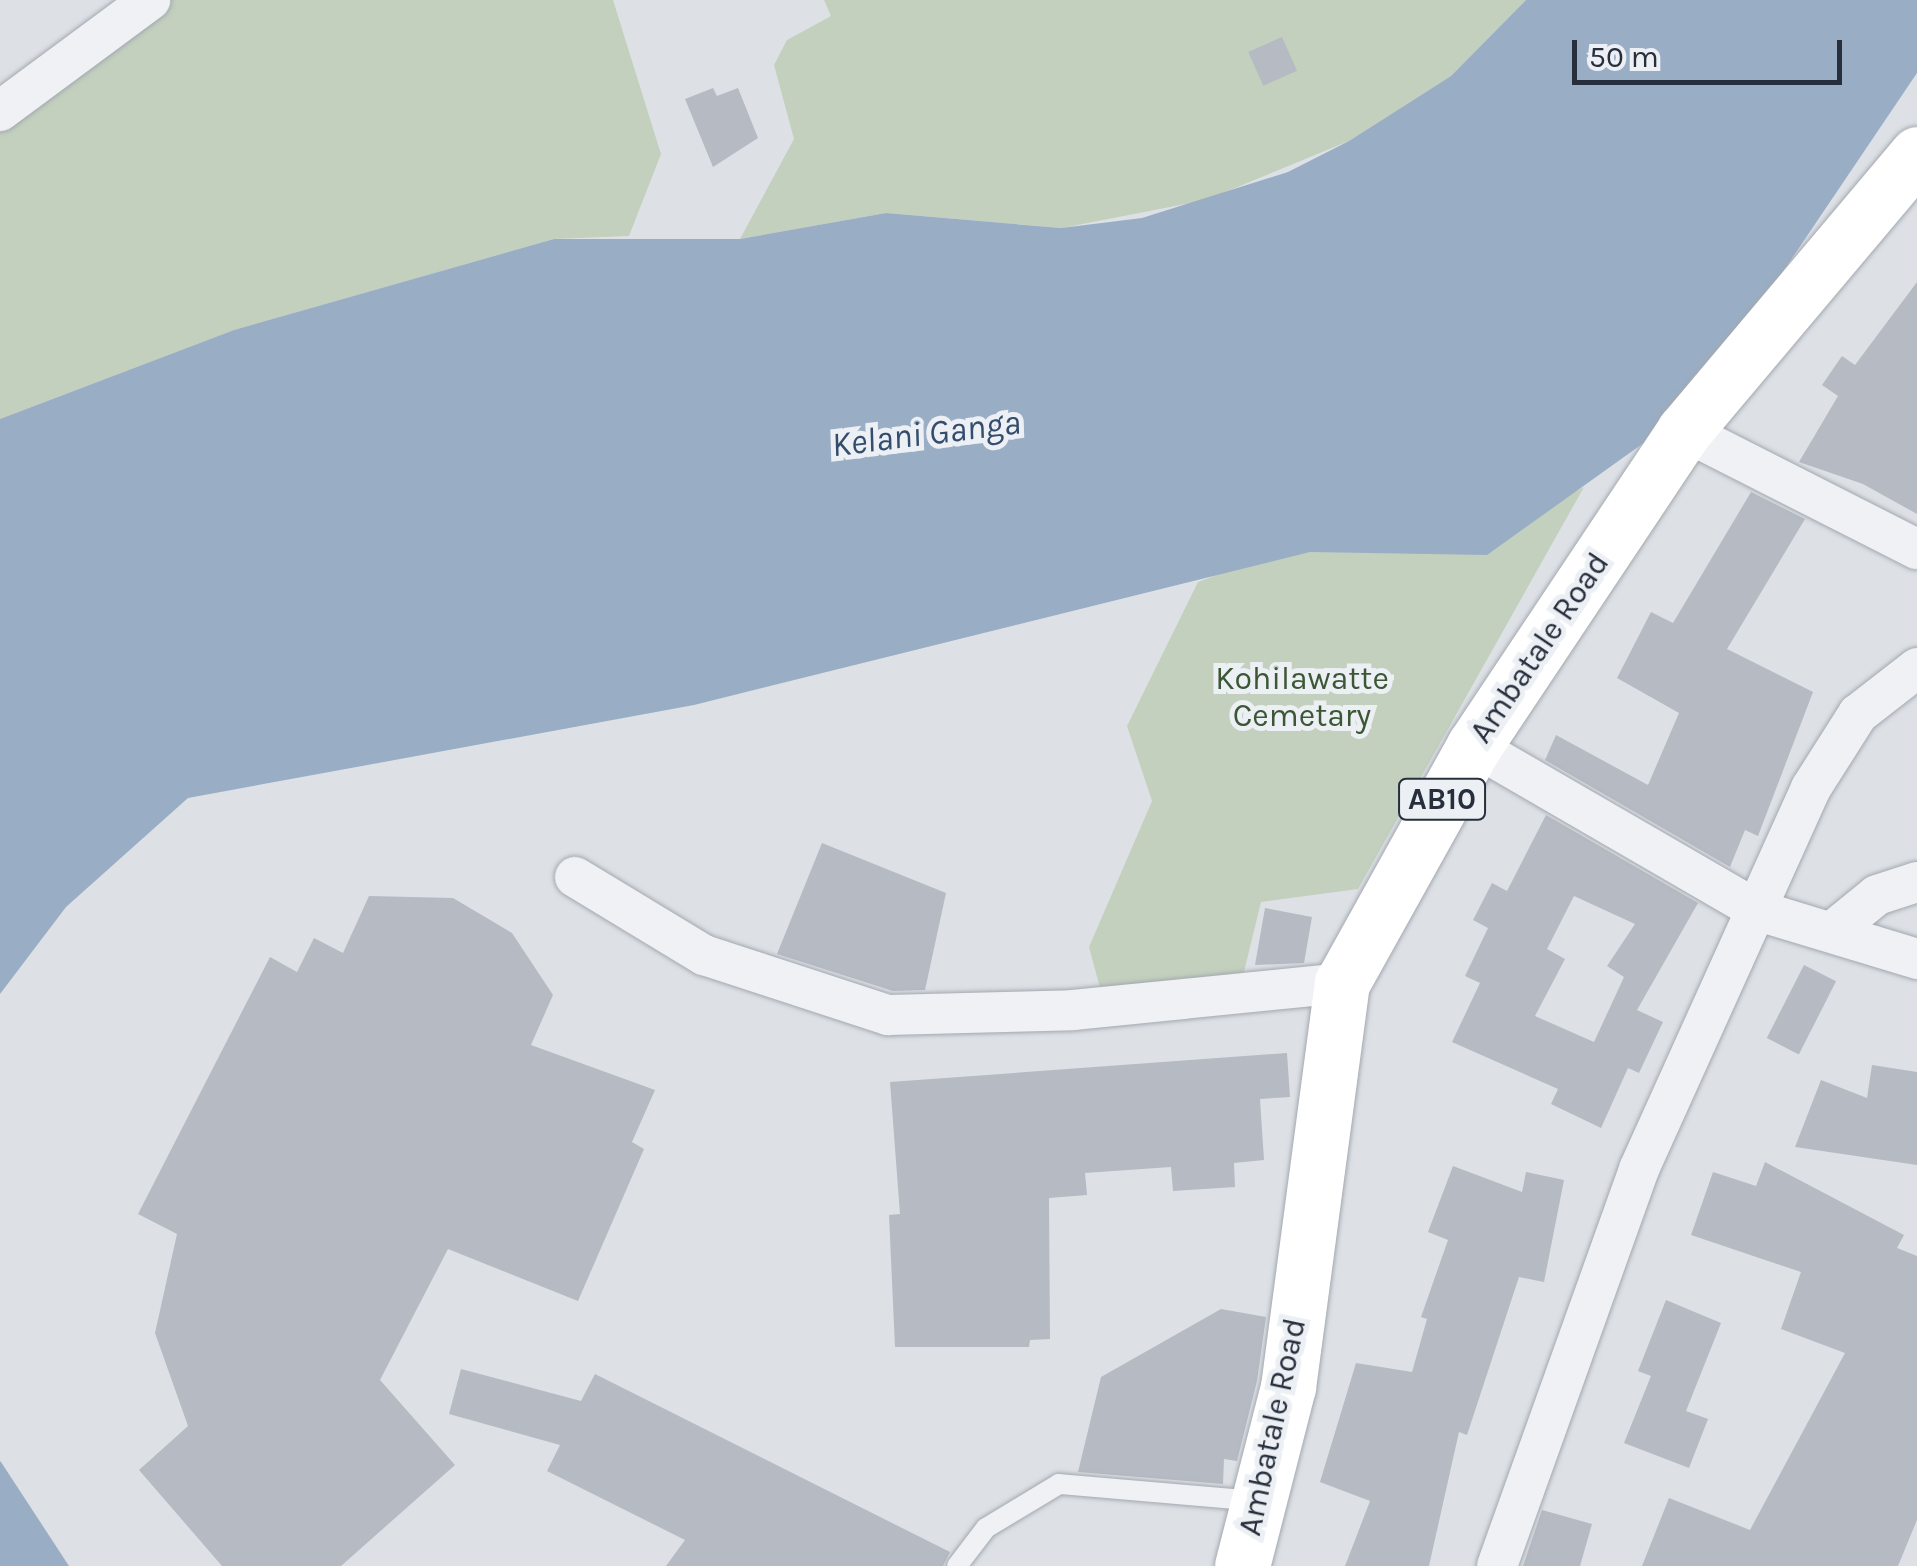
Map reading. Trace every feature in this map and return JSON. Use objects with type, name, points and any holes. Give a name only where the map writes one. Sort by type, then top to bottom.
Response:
[{"type":"main road","name":"Ambatale Road","points":[[1242,1566],[1288,1387],[1342,983],[1474,746],[1684,431],[1917,154]]},
{"type":"street","points":[[0,111],[150,0]]},
{"type":"street","points":[[1684,431],[1917,548]]},
{"type":"street","points":[[1497,1566],[1639,1169],[1759,911],[1810,788],[1858,714],[1917,668]]},
{"type":"street","points":[[1474,746],[1759,911],[1834,930],[1917,959]]},
{"type":"street","points":[[575,877],[704,955],[888,1016],[1073,1010],[1342,983]]},
{"type":"street","points":[[1834,930],[1877,894],[1917,882]]},
{"type":"lane","points":[[957,1566],[986,1528],[1059,1484],[1259,1501]]},
{"type":"green space","points":[[150,0],[613,0],[661,154],[629,236],[554,239],[234,330],[0,419],[0,111]]},
{"type":"green space","points":[[824,0],[1526,0],[1451,76],[1349,141],[1206,200],[1062,228],[886,213],[740,239],[794,139],[774,65],[787,40],[831,16]]},
{"type":"green space","name":"Kohilawatte Cemetary","points":[[1584,487],[1358,889],[1261,902],[1243,976],[1100,988],[1089,947],[1152,801],[1127,726],[1198,582],[1303,543],[1478,543]]},
{"type":"water","name":"Kelani Ganga","points":[[1526,0],[1917,0],[1917,73],[1749,322],[1645,442],[1487,555],[1310,552],[694,705],[188,798],[66,907],[0,994],[0,419],[234,330],[554,239],[740,239],[886,213],[1061,228],[1142,218],[1288,172],[1349,141],[1451,76]]},
{"type":"water","points":[[1,1462],[69,1566],[0,1566]]},
{"type":"building","points":[[1282,37],[1297,71],[1263,86],[1248,52]]},
{"type":"building","points":[[713,88],[717,96],[738,88],[758,138],[713,167],[685,99]]},
{"type":"building","points":[[1917,282],[1917,514],[1863,484],[1799,462],[1838,396],[1822,385],[1842,356],[1855,365]]},
{"type":"building","points":[[1751,492],[1805,519],[1727,649],[1813,692],[1758,836],[1745,830],[1730,867],[1545,760],[1556,735],[1648,785],[1679,713],[1617,678],[1651,612],[1673,623]]},
{"type":"building","points":[[1546,815],[1698,903],[1637,1010],[1663,1022],[1639,1073],[1628,1068],[1601,1128],[1551,1104],[1558,1089],[1452,1042],[1480,983],[1465,976],[1488,928],[1473,920],[1492,883],[1507,891]],"holes":[[[1574,896],[1635,924],[1607,966],[1624,977],[1594,1042],[1535,1016],[1565,959],[1547,949]]]},
{"type":"building","points":[[822,843],[946,893],[925,990],[893,991],[777,954]]},
{"type":"building","points":[[369,896],[453,898],[512,933],[553,995],[531,1045],[655,1090],[632,1142],[644,1149],[578,1301],[448,1249],[380,1380],[455,1465],[341,1566],[222,1566],[139,1470],[188,1426],[155,1333],[177,1234],[138,1214],[270,957],[297,972],[314,938],[343,953]]},
{"type":"building","points":[[1265,908],[1312,917],[1304,963],[1255,965]]},
{"type":"building","points":[[1804,965],[1836,981],[1799,1054],[1767,1038]]},
{"type":"building","points":[[1287,1053],[1290,1097],[1260,1099],[1264,1160],[1234,1163],[1235,1187],[1173,1191],[1171,1167],[1085,1173],[1087,1195],[1049,1198],[1050,1339],[1030,1340],[1029,1347],[895,1347],[889,1215],[900,1214],[890,1082]]},
{"type":"building","points":[[1872,1065],[1917,1072],[1917,1165],[1795,1147],[1821,1080],[1867,1098]]},
{"type":"building","points":[[1765,1162],[1904,1235],[1897,1248],[1917,1256],[1917,1520],[1898,1566],[1642,1566],[1669,1498],[1750,1530],[1845,1353],[1781,1329],[1801,1272],[1691,1235],[1713,1172],[1756,1186]]},
{"type":"building","points":[[1453,1166],[1522,1192],[1526,1172],[1564,1180],[1544,1282],[1519,1277],[1467,1435],[1459,1432],[1429,1566],[1345,1566],[1370,1501],[1320,1482],[1356,1363],[1412,1372],[1427,1319],[1421,1317],[1448,1240],[1428,1232]]},
{"type":"building","points":[[1666,1300],[1721,1323],[1686,1411],[1708,1419],[1689,1468],[1624,1443],[1651,1376],[1638,1371]]},
{"type":"building","points":[[1221,1309],[1266,1317],[1257,1381],[1237,1461],[1224,1459],[1223,1484],[1078,1472],[1101,1377]]},
{"type":"building","points":[[461,1369],[581,1401],[595,1374],[950,1552],[943,1566],[666,1566],[685,1540],[547,1471],[560,1445],[449,1414]]},
{"type":"building","points":[[1542,1510],[1592,1524],[1580,1566],[1523,1566]]}]
